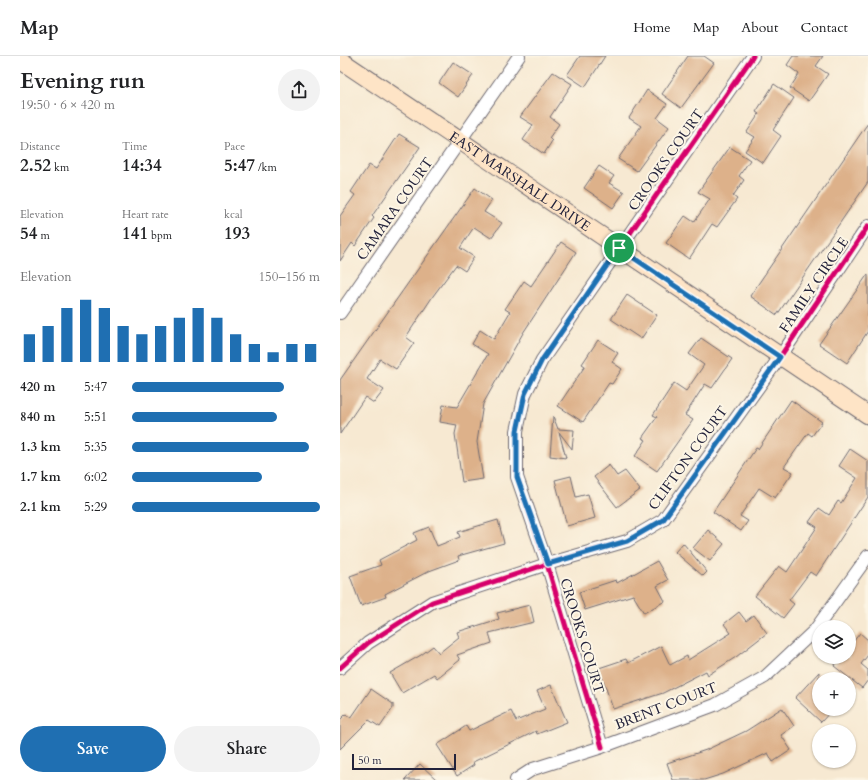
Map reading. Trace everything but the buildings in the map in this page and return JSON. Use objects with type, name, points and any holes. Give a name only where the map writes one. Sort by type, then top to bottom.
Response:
[{"type":"main road","name":"EAST MARSHALL DRIVE","points":[[340,60],[868,416]]},
{"type":"street","name":"CAMARA COURT","points":[[340,313],[519,56]]},
{"type":"street","name":"CROOKS COURT","points":[[602,747],[548,564],[517,477],[517,431],[525,394],[542,360],[753,56]]},
{"type":"street","name":"FAMILY CIRCLE","points":[[780,357],[868,226]]},
{"type":"street","name":"CLIFTON COURT","points":[[340,668],[368,643],[432,602],[548,564],[627,541],[663,520],[780,357]]},
{"type":"street","name":"BRENT COURT","points":[[516,780],[533,769],[602,747],[715,705],[765,677],[815,630],[868,556]]},
{"type":"cycle path","points":[[602,747],[547,564],[517,477],[517,431],[525,394],[542,360],[753,56]]},
{"type":"cycle path","points":[[340,668],[368,643],[432,602],[547,564],[627,541],[663,520],[780,357],[868,226]]},
{"type":"route","points":[[619,248],[780,357],[663,520],[627,541],[548,564],[517,477],[517,431],[525,394],[542,360],[619,248]]}]
